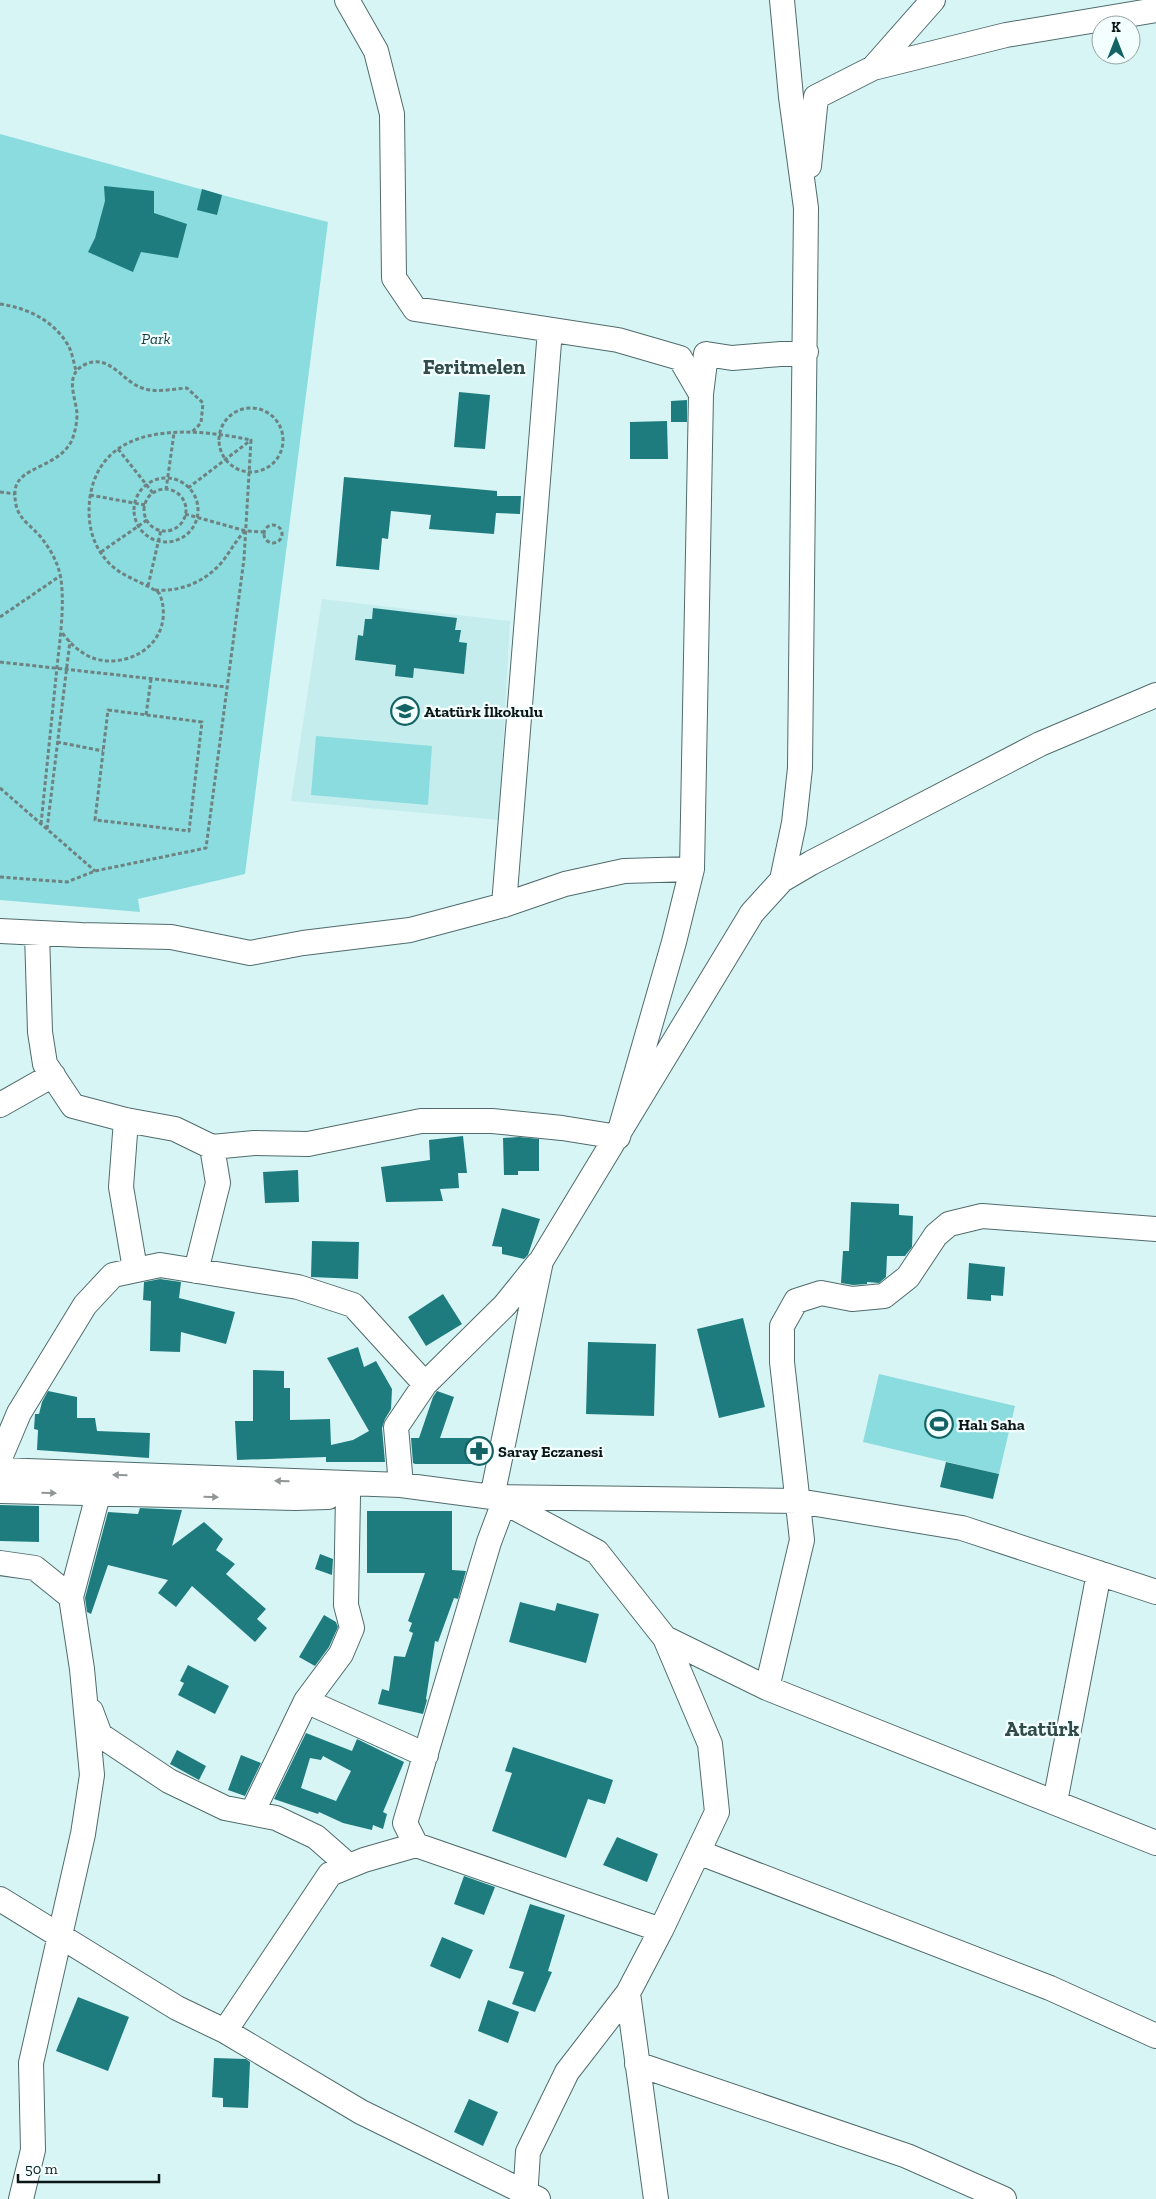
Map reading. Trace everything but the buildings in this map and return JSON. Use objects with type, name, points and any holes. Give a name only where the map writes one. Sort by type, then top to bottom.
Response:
[{"type":"street","points":[[347,0],[376,51],[392,114],[394,278],[415,309],[618,340],[680,358],[701,394]]},
{"type":"street","points":[[782,0],[790,97],[806,208]]},
{"type":"street","points":[[873,68],[933,0]]},
{"type":"street","points":[[782,880],[794,823],[800,768],[806,352],[806,208],[816,97],[873,68],[1006,35],[1156,10]]},
{"type":"street","points":[[504,905],[550,330]]},
{"type":"street","points":[[618,1137],[674,942],[692,869],[701,394],[706,354],[732,358],[806,352]]},
{"type":"street","points":[[401,1485],[396,1427],[425,1384],[505,1305],[541,1261],[618,1137],[752,913],[782,880],[811,863],[1040,744],[1156,695]]},
{"type":"street","points":[[0,930],[171,937],[250,953],[303,943],[410,930],[504,905],[565,884],[624,871],[692,869]]},
{"type":"street","points":[[37,933],[40,1032],[45,1064],[73,1106],[126,1120],[175,1129],[212,1147],[254,1143],[308,1144],[421,1121],[492,1122],[562,1128],[618,1137]]},
{"type":"street","points":[[0,1106],[53,1075]]},
{"type":"street","points":[[126,1120],[121,1188],[135,1269]]},
{"type":"street","points":[[196,1271],[218,1183],[212,1147]]},
{"type":"street","points":[[766,1688],[802,1540],[787,1422],[782,1362],[782,1326],[796,1301],[821,1293],[852,1299],[884,1296],[908,1277],[936,1235],[949,1224],[982,1216],[1156,1229]]},
{"type":"street","points":[[416,1845],[406,1823],[489,1542],[541,1261]]},
{"type":"street","points":[[0,1458],[19,1413],[85,1305],[113,1275],[135,1269],[160,1265],[298,1287],[353,1305],[425,1384]]},
{"type":"street","points":[[0,1470],[401,1485],[498,1499],[798,1501],[962,1528],[1156,1592]]},
{"type":"street","points":[[0,1491],[98,1495],[295,1498],[348,1496],[401,1485]]},
{"type":"street","points":[[20,2199],[33,2150],[31,2063],[83,1834],[92,1775],[84,1690],[71,1597],[98,1495]]},
{"type":"street","points":[[252,1813],[306,1701],[341,1654],[352,1628],[346,1605],[348,1496]]},
{"type":"street","points":[[0,1899],[176,2008],[225,2031],[361,2112],[530,2197],[528,2152],[568,2072],[628,1993],[661,1930],[717,1812],[710,1744],[665,1638],[597,1552],[498,1499]]},
{"type":"street","points":[[0,1562],[35,1568],[71,1597]]},
{"type":"street","points":[[1054,1802],[1099,1573]]},
{"type":"street","points":[[665,1638],[766,1688],[1156,1843]]},
{"type":"street","points":[[84,1690],[100,1735],[169,1781],[225,1808],[276,1818],[316,1837],[349,1866]]},
{"type":"street","points":[[306,1701],[426,1755]]},
{"type":"street","points":[[225,2031],[330,1874],[364,1860],[416,1845],[661,1930]]},
{"type":"street","points":[[698,1852],[1050,1988],[1156,2036]]},
{"type":"street","points":[[628,1993],[656,2199]]},
{"type":"street","points":[[637,2064],[907,2156],[1004,2199]]},
{"type":"path","points":[[0,304],[28,310],[52,326],[69,346],[76,372]]},
{"type":"path","points":[[41,824],[61,631],[60,576],[56,560],[46,544],[20,516],[16,507],[16,486],[31,470],[53,461],[69,446],[77,420],[72,386],[73,376],[87,364],[100,362],[112,366],[131,383],[144,389],[187,388],[202,403],[200,423],[190,433]]},
{"type":"path","points":[[258,408],[276,418],[284,437],[280,456],[273,464],[265,470],[250,472],[235,468],[225,459],[219,444],[219,434],[230,416],[238,410],[258,408]]},
{"type":"path","points":[[166,490],[174,433]]},
{"type":"path","points":[[61,631],[85,654],[96,659],[126,660],[140,654],[154,642],[162,623],[162,598],[148,586],[127,577],[115,568],[101,552],[90,531],[90,495],[103,465],[118,449],[149,434],[219,434],[251,440]]},
{"type":"path","points":[[188,488],[251,440]]},
{"type":"path","points":[[0,877],[67,882],[95,871],[206,848],[246,531],[251,440]]},
{"type":"path","points":[[118,449],[146,486],[154,493]]},
{"type":"path","points":[[168,479],[182,483],[188,488],[197,502],[197,517],[194,526],[182,537],[175,541],[158,541],[144,533],[139,526],[136,519],[135,504],[138,494],[146,486],[157,480],[168,479]]},
{"type":"path","points":[[166,490],[181,497],[185,504],[185,514],[180,525],[173,530],[161,530],[152,526],[147,520],[145,505],[154,493],[166,490]]},
{"type":"path","points":[[0,492],[15,494]]},
{"type":"path","points":[[90,495],[145,505]]},
{"type":"path","points":[[185,514],[246,531],[264,532]]},
{"type":"path","points":[[101,552],[147,520]]},
{"type":"path","points":[[271,525],[281,530],[282,535],[279,540],[269,542],[265,538],[264,532],[266,527],[271,525]]},
{"type":"path","points":[[148,586],[161,530]]},
{"type":"path","points":[[154,590],[174,590],[193,584],[204,577],[222,563],[238,538],[246,531]]},
{"type":"path","points":[[0,617],[60,576]]},
{"type":"path","points":[[47,829],[70,641]]},
{"type":"path","points":[[0,662],[227,687]]},
{"type":"path","points":[[146,715],[151,679]]},
{"type":"path","points":[[108,710],[146,715],[202,722],[188,831],[95,820],[108,710]]},
{"type":"path","points":[[57,742],[103,751]]},
{"type":"path","points":[[0,788],[95,871]]},
{"type":"shaded area","name":"Atatürk İlkokulu","points":[[322,599],[510,621],[499,820],[291,801]]},
{"type":"green space","name":"Park","points":[[0,134],[328,222],[245,874],[138,899],[140,912],[0,900]]},
{"type":"green space","points":[[316,736],[432,746],[428,805],[311,795]]},
{"type":"green space","name":"Halı Saha","points":[[879,1374],[1015,1406],[999,1474],[863,1442]]},
{"type":"place","name":"Atatürk İlkokulu","points":[[405,711]]},
{"type":"place","name":"Halı Saha","points":[[939,1424]]},
{"type":"place","name":"Saray Eczanesi","points":[[479,1451]]},
{"type":"district","name":"Feritmelen","points":[[474,366]]},
{"type":"district","name":"Atatürk","points":[[1042,1728]]}]
